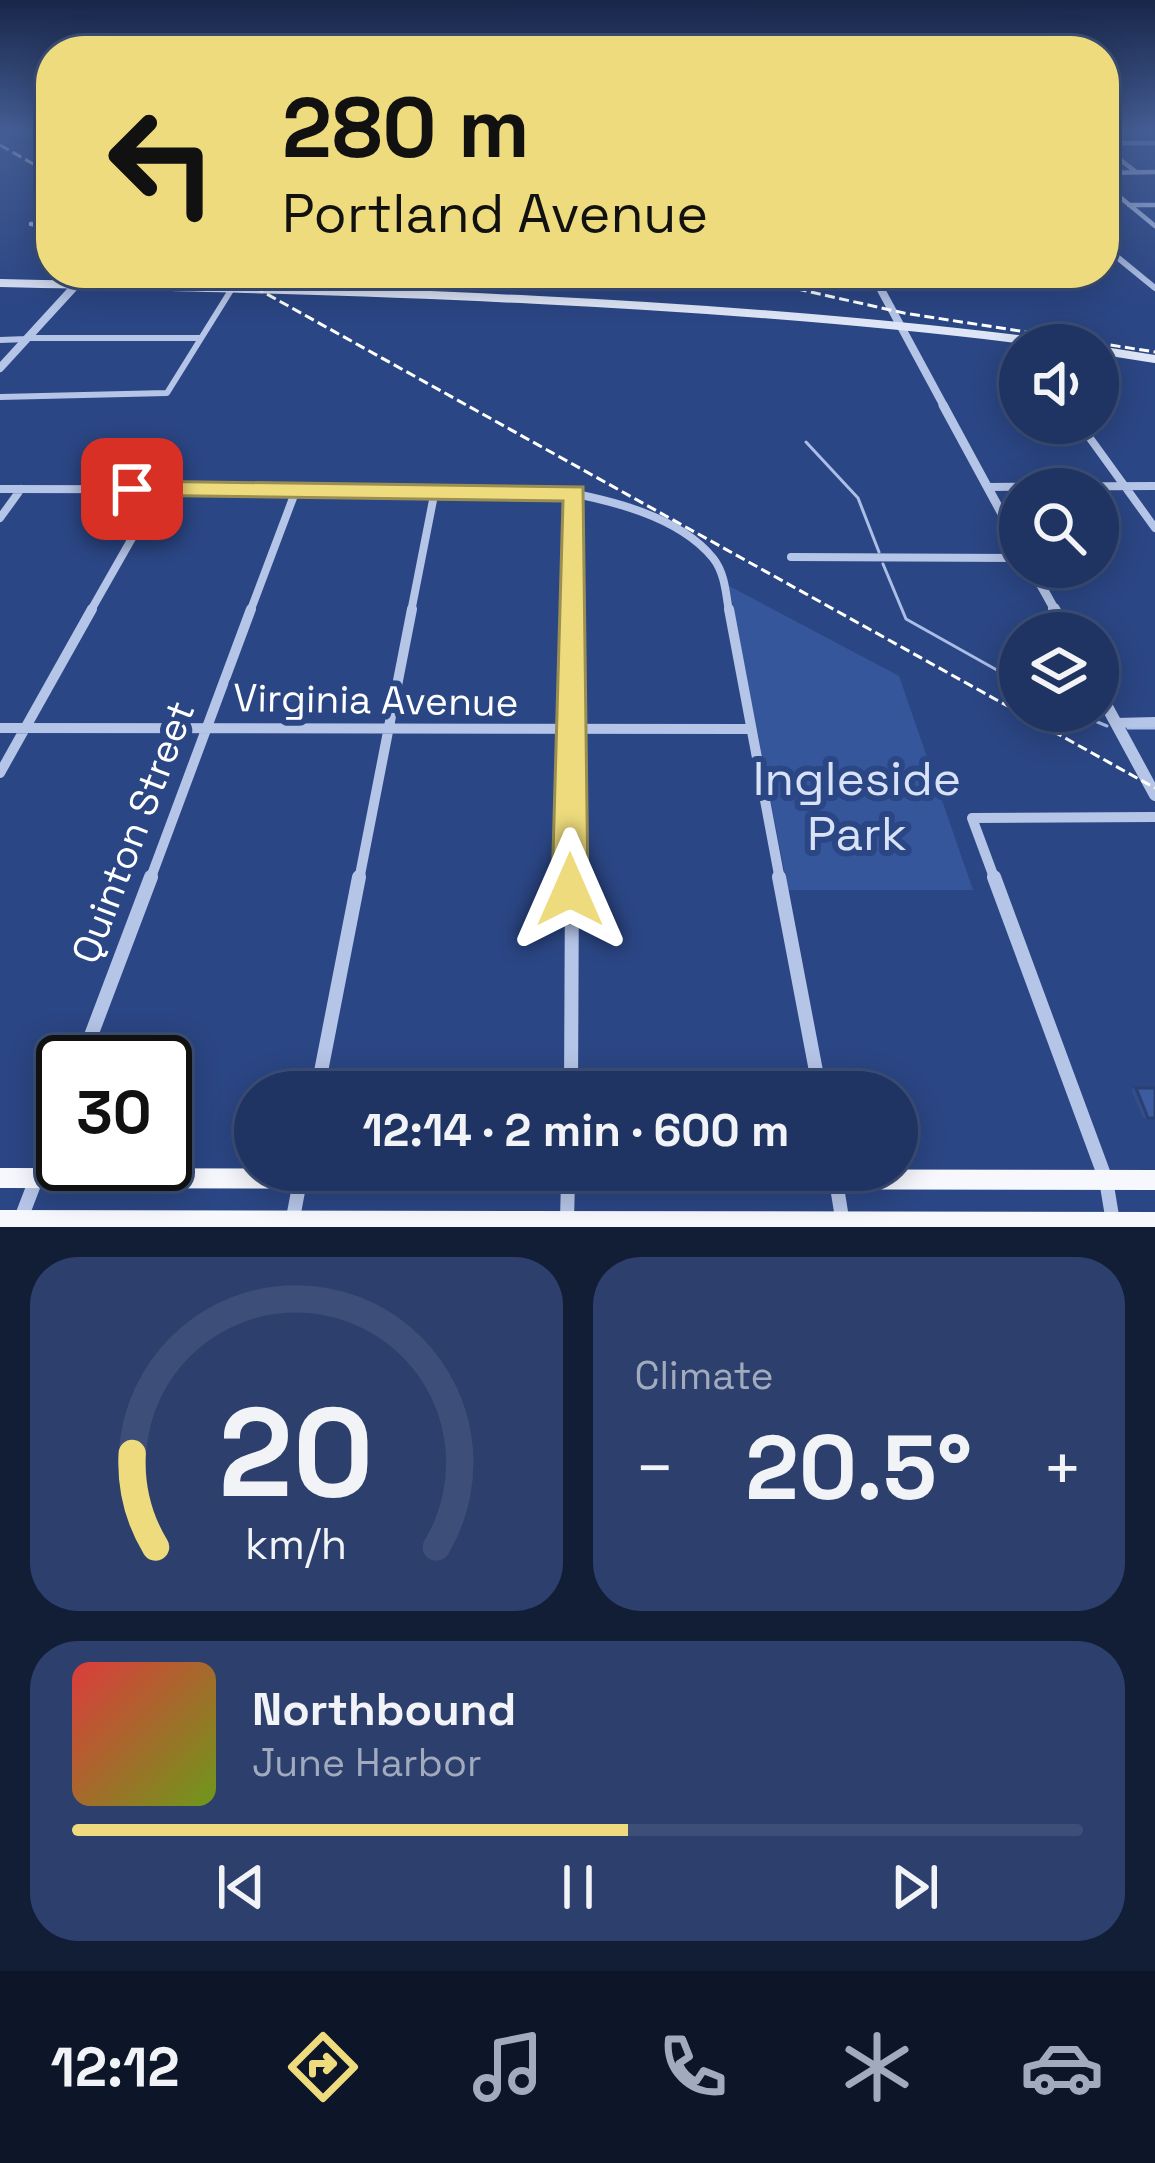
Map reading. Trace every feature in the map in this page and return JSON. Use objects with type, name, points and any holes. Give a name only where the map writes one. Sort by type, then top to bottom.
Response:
[{"type":"main road","points":[[0,283],[36,283]]},
{"type":"main road","points":[[252,288],[801,317],[999,338]]},
{"type":"main road","points":[[1119,353],[1150,358]]},
{"type":"main road","points":[[192,1176],[234,1175]]},
{"type":"main road","points":[[918,1177],[1155,1180]]},
{"type":"main road","points":[[0,1178],[36,1178]]},
{"type":"main road","points":[[13,1222],[1155,1222]]},
{"type":"street","points":[[1119,197],[1155,226]]},
{"type":"street","points":[[1129,205],[1155,205]]},
{"type":"street","points":[[31,224],[36,224]]},
{"type":"street","points":[[1119,259],[1155,288]]},
{"type":"street","points":[[0,368],[73,288]]},
{"type":"street","points":[[0,398],[167,393],[232,288]]},
{"type":"street","points":[[880,288],[999,508]]},
{"type":"street","points":[[0,340],[201,338]]},
{"type":"street","points":[[1150,358],[1155,369]]},
{"type":"street","points":[[1094,444],[1155,528]]},
{"type":"street","points":[[988,487],[1155,486]]},
{"type":"street","points":[[0,489],[574,493],[612,502],[711,554],[722,573],[816,1071]]},
{"type":"street","points":[[0,518],[21,489]]},
{"type":"street","points":[[0,773],[160,489]]},
{"type":"street","name":"Quinton Street","points":[[91,1035],[296,490]]},
{"type":"street","points":[[321,1071],[436,490]]},
{"type":"street","points":[[571,1071],[574,493]]},
{"type":"street","points":[[791,557],[999,558]]},
{"type":"street","points":[[1119,723],[1155,722]]},
{"type":"street","name":"Virginia Avenue","points":[[0,728],[752,729]]},
{"type":"street","points":[[1119,729],[1155,795]]},
{"type":"street","points":[[1114,1224],[1106,1180],[972,818],[1155,817]]},
{"type":"street","points":[[13,1222],[36,1180]]},
{"type":"street","points":[[291,1224],[298,1191]]},
{"type":"street","points":[[567,1224],[568,1191]]},
{"type":"street","points":[[838,1191],[843,1224]]},
{"type":"green space","name":"Ingleside Park","points":[[729,586],[899,676],[973,890],[788,890]]},
{"type":"building","points":[[1136,1088],[1155,1088],[1155,1118],[1148,1118]]},
{"type":"waterway","points":[[806,442],[858,498],[879,552]]},
{"type":"waterway","points":[[883,564],[906,619],[999,671]]},
{"type":"waterway","points":[[1128,728],[1155,728]]},
{"type":"railway","points":[[256,288],[1155,788]]},
{"type":"railway","points":[[793,288],[904,313],[1155,352]]},
{"type":"route","points":[[132,489],[574,493],[570,890]]}]
